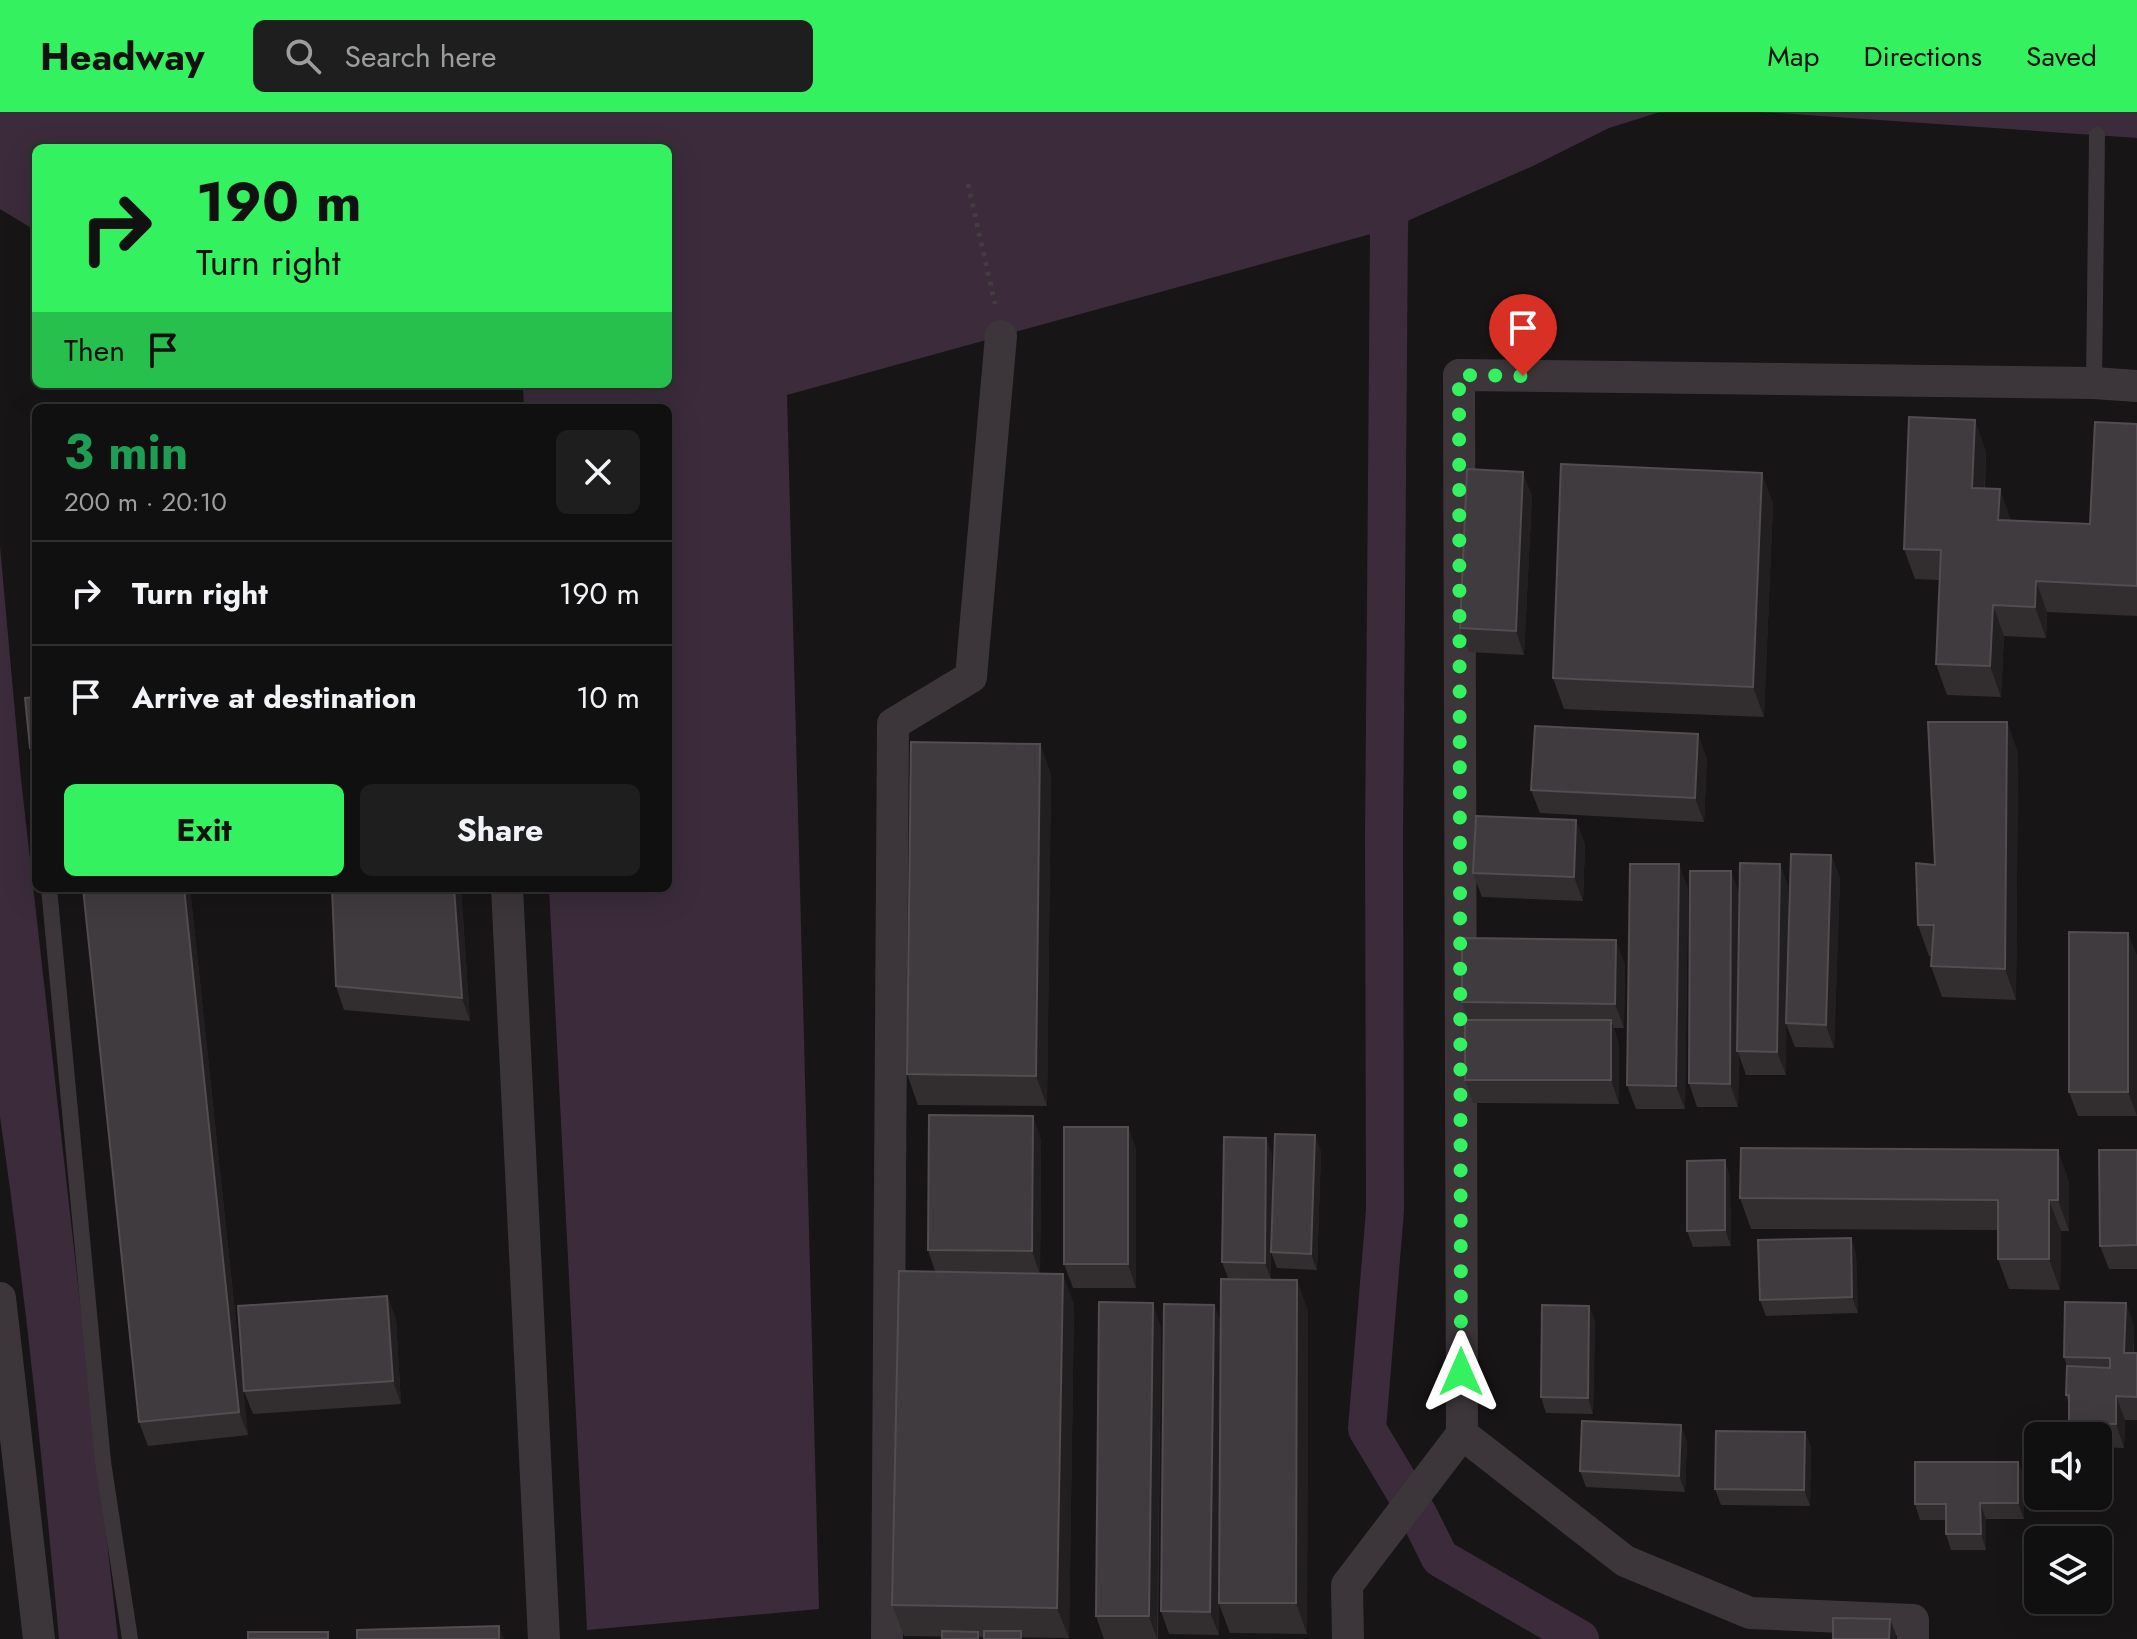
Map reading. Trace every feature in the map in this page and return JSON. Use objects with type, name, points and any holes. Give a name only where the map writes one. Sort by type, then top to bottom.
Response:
[{"type":"street","points":[[887,1639],[893,724],[971,677],[1001,336]]},
{"type":"street","points":[[1348,1639],[1347,1585],[1462,1434],[1459,375],[2137,386]]},
{"type":"street","points":[[507,892],[544,1639]]},
{"type":"street","points":[[0,1298],[39,1639]]},
{"type":"street","points":[[1462,1434],[1625,1561],[1750,1613],[1913,1620],[1913,1639]]},
{"type":"lane","points":[[2094,383],[2097,135]]},
{"type":"lane","points":[[49,892],[103,1462],[130,1639]]},
{"type":"path","points":[[968,184],[1001,336]]},
{"type":"shaded area","points":[[0,112],[1660,112],[1609,128],[1533,166],[1389,229],[787,395],[819,1609],[587,1630],[549,892],[672,892],[672,404],[524,404],[523,388],[672,388],[672,144],[32,144],[32,229],[0,209]]},
{"type":"shaded area","points":[[1762,112],[2137,112],[2137,138]]},
{"type":"shaded area","points":[[0,546],[32,892],[118,1639],[59,1639],[33,1378],[0,1117]]},
{"type":"building","points":[[1909,417],[1975,420],[1972,488],[2000,489],[1998,520],[2090,524],[2095,422],[2137,424],[2137,586],[2036,581],[2035,607],[1993,605],[1990,666],[1936,664],[1941,550],[1904,549]]},
{"type":"building","points":[[1561,464],[1762,473],[1753,687],[1553,678]]},
{"type":"building","points":[[1467,469],[1523,472],[1516,631],[1460,628]]},
{"type":"building","points":[[32,697],[32,748],[30,748],[25,698]]},
{"type":"building","points":[[1928,722],[2007,722],[2005,969],[1931,966],[1934,925],[1918,925],[1916,863],[1935,865]]},
{"type":"building","points":[[1535,726],[1698,734],[1695,798],[1531,790]]},
{"type":"building","points":[[911,742],[1040,744],[1036,1076],[907,1074]]},
{"type":"building","points":[[1476,816],[1576,820],[1574,877],[1473,873]]},
{"type":"building","points":[[1791,854],[1831,855],[1826,1025],[1786,1023]]},
{"type":"building","points":[[1740,863],[1780,864],[1777,1052],[1737,1051]]},
{"type":"building","points":[[1630,864],[1679,864],[1676,1086],[1627,1085]]},
{"type":"building","points":[[1690,871],[1731,871],[1730,1084],[1689,1083]]},
{"type":"building","points":[[83,892],[184,892],[239,1412],[139,1422]]},
{"type":"building","points":[[332,892],[454,892],[462,998],[336,986]]},
{"type":"building","points":[[2069,932],[2128,933],[2128,1092],[2069,1092]]},
{"type":"building","points":[[1462,938],[1616,940],[1615,1004],[1462,1002]]},
{"type":"building","points":[[1465,1020],[1611,1020],[1611,1080],[1465,1080]]},
{"type":"building","points":[[929,1115],[1033,1116],[1032,1251],[928,1250]]},
{"type":"building","points":[[1064,1127],[1128,1127],[1128,1264],[1064,1264]]},
{"type":"building","points":[[1275,1134],[1315,1135],[1311,1254],[1271,1252]]},
{"type":"building","points":[[1224,1137],[1266,1138],[1265,1263],[1222,1262]]},
{"type":"building","points":[[1741,1148],[2058,1150],[2058,1200],[2049,1200],[2049,1259],[1998,1259],[1998,1200],[1740,1198]]},
{"type":"building","points":[[2099,1150],[2137,1150],[2137,1245],[2100,1246]]},
{"type":"building","points":[[1725,1160],[1725,1230],[1687,1231],[1687,1161]]},
{"type":"building","points":[[1851,1238],[1852,1297],[1760,1300],[1758,1240]]},
{"type":"building","points":[[899,1271],[1063,1274],[1057,1608],[892,1605]]},
{"type":"building","points":[[1221,1279],[1297,1280],[1296,1603],[1219,1603]]},
{"type":"building","points":[[387,1296],[393,1381],[244,1391],[238,1306]]},
{"type":"building","points":[[1099,1302],[1153,1303],[1149,1616],[1096,1616]]},
{"type":"building","points":[[2065,1302],[2126,1303],[2124,1353],[2137,1353],[2137,1397],[2116,1396],[2116,1424],[2069,1422],[2067,1366],[2110,1368],[2110,1358],[2064,1357]]},
{"type":"building","points":[[1164,1304],[1214,1305],[1210,1612],[1161,1611]]},
{"type":"building","points":[[1542,1305],[1589,1306],[1588,1398],[1541,1397]]},
{"type":"building","points":[[1582,1421],[1681,1425],[1679,1476],[1580,1471]]},
{"type":"building","points":[[1716,1431],[1805,1432],[1804,1490],[1715,1489]]},
{"type":"building","points":[[1915,1462],[2018,1462],[2018,1503],[1980,1503],[1981,1534],[1946,1534],[1946,1504],[1915,1504]]},
{"type":"building","points":[[1833,1618],[1890,1619],[1889,1639],[1833,1639]]},
{"type":"building","points":[[499,1626],[499,1639],[357,1639],[357,1630]]},
{"type":"building","points":[[942,1631],[978,1632],[978,1639],[942,1639]]},
{"type":"building","points":[[984,1631],[1021,1631],[1021,1639],[984,1639]]},
{"type":"building","points":[[248,1632],[328,1632],[328,1639],[248,1639]]},
{"type":"waterway","points":[[1394,112],[1389,229],[1384,836],[1385,1210],[1367,1429],[1418,1514],[1440,1558],[1580,1639]]},
{"type":"route","points":[[1461,1372],[1459,375],[1523,376]]}]
